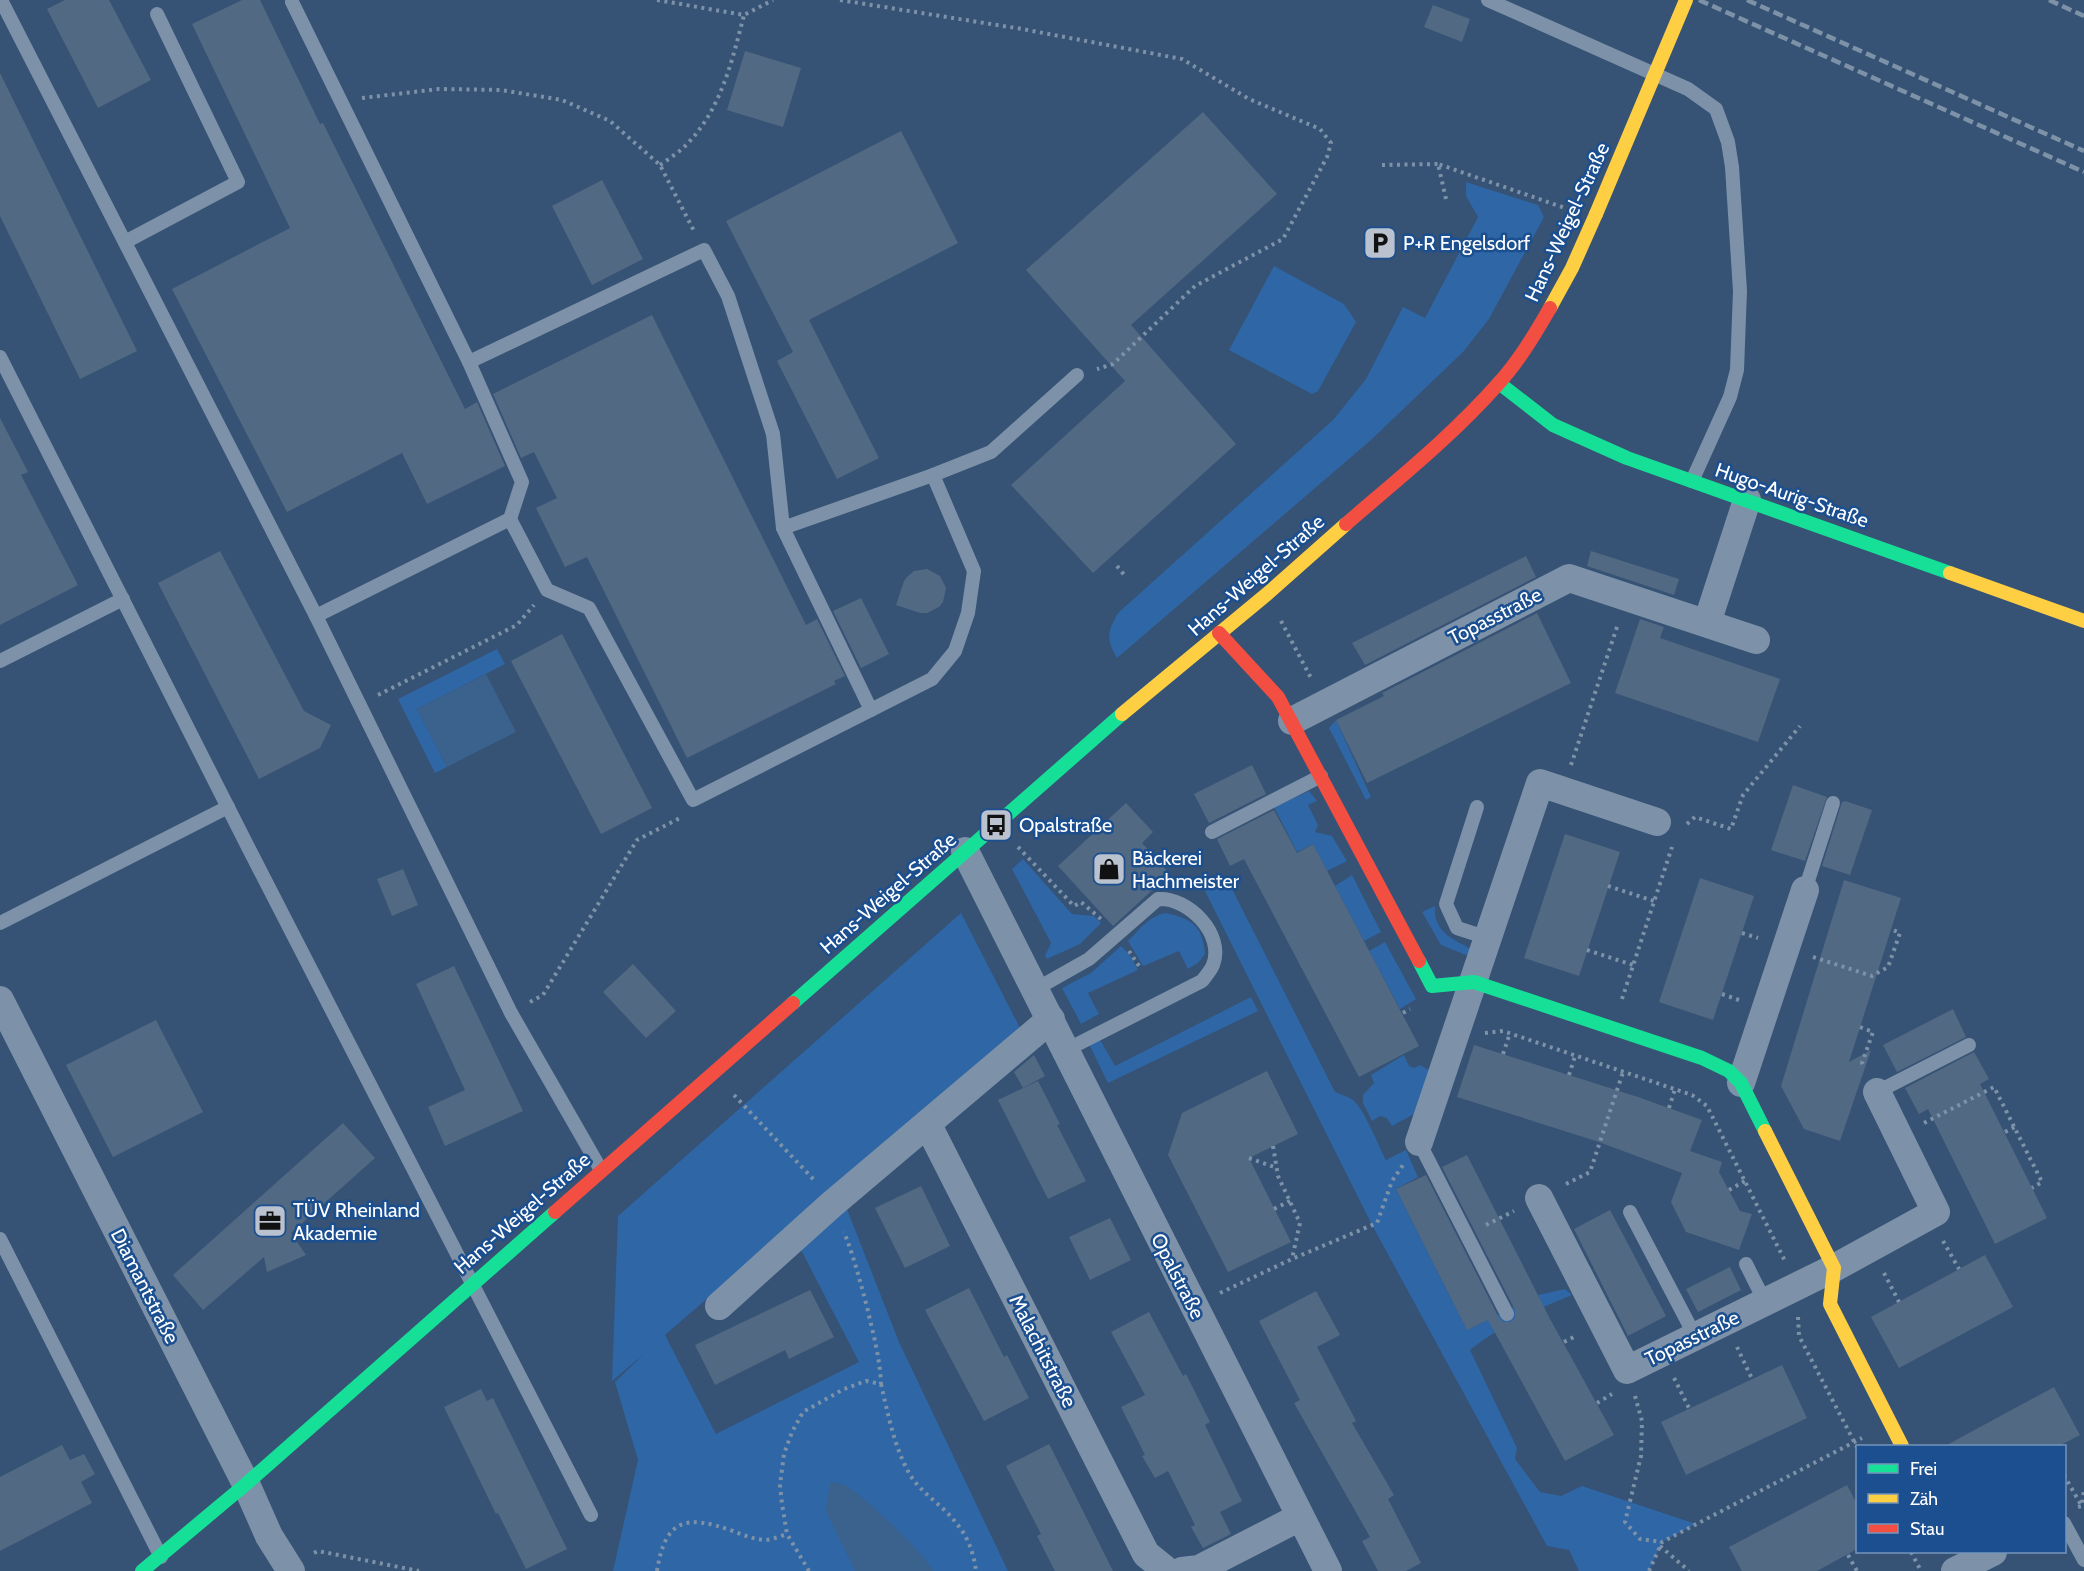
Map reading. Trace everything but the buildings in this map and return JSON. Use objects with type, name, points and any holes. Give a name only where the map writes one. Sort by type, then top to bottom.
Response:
[{"type":"street","name":"Hans-Weigel-Straße","points":[[142,1571],[246,1484],[1130,707],[1267,594],[1446,437],[1499,383],[1532,339],[1572,268],[1686,0]]},
{"type":"street","name":"Hugo-Aurig-Straße","points":[[1499,383],[1553,425],[1628,458],[2084,621]]},
{"type":"street","points":[[1707,623],[1747,500]]},
{"type":"street","name":"Topasstraße","points":[[1292,721],[1569,578],[1756,640]]},
{"type":"street","points":[[1219,633],[1278,697],[1432,986],[1474,982],[1702,1058],[1729,1071],[1741,1083],[1834,1268],[1830,1304],[1901,1445]]},
{"type":"street","points":[[1419,1142],[1540,783],[1670,831]]},
{"type":"street","name":"Opalstraße","points":[[965,851],[1328,1571]]},
{"type":"street","points":[[1741,1083],[1805,890]]},
{"type":"street","name":"Diamantstraße","points":[[0,1000],[246,1484],[268,1536],[290,1569]]},
{"type":"street","points":[[719,1306],[831,1205],[928,1125],[1050,1019]]},
{"type":"street","name":"Topasstraße","points":[[1539,1198],[1627,1370],[1765,1302],[1798,1299],[1834,1268],[1936,1212],[1877,1092]]},
{"type":"street","name":"Malachitstraße","points":[[928,1125],[1146,1554],[1167,1571]]},
{"type":"street","points":[[1182,1571],[1199,1569],[1300,1516]]},
{"type":"street","points":[[1960,1565],[1988,1553]]},
{"type":"lane","points":[[1,0],[316,616],[511,1013],[601,1170]]},
{"type":"lane","points":[[1488,0],[1688,89],[1716,109],[1728,142],[1733,176],[1740,291],[1737,370],[1730,397],[1692,481]]},
{"type":"lane","points":[[291,2],[469,362],[522,482],[510,519],[316,616]]},
{"type":"lane","points":[[125,242],[238,182],[157,14]]},
{"type":"lane","points":[[469,362],[704,250],[728,296],[773,434],[783,528],[871,710]]},
{"type":"lane","points":[[0,357],[591,1515]]},
{"type":"lane","points":[[783,528],[991,452],[1077,375]]},
{"type":"lane","points":[[510,519],[547,590],[589,608],[693,800],[932,679],[955,651],[968,613],[974,571],[933,475]]},
{"type":"lane","points":[[0,661],[123,599]]},
{"type":"lane","points":[[1212,832],[1321,776]]},
{"type":"lane","points":[[1805,890],[1833,803]]},
{"type":"lane","points":[[0,922],[228,807]]},
{"type":"lane","points":[[1478,807],[1446,904],[1457,928],[1488,938]]},
{"type":"lane","points":[[1036,989],[1089,959],[1158,899],[1170,898],[1186,905],[1207,926],[1216,950],[1213,965],[1202,981],[1066,1050]]},
{"type":"lane","points":[[1877,1092],[1969,1045]]},
{"type":"lane","points":[[1419,1142],[1507,1314]]},
{"type":"lane","points":[[1630,1212],[1695,1336]]},
{"type":"lane","points":[[0,1239],[161,1557]]},
{"type":"lane","points":[[1746,1264],[1765,1302]]},
{"type":"lane","points":[[2066,1527],[2084,1560]]},
{"type":"path","points":[[657,0],[744,15],[773,0]]},
{"type":"path","points":[[840,0],[1022,29],[1182,59],[1249,99],[1320,129],[1331,143],[1328,157],[1283,239],[1195,286],[1113,364],[1077,375]]},
{"type":"path","points":[[660,165],[689,143],[712,112],[727,80],[744,15]]},
{"type":"path","points":[[340,101],[439,89],[501,90],[561,100],[610,121],[660,165],[704,250]]},
{"type":"path","points":[[1438,164],[1446,199]]},
{"type":"path","points":[[1382,165],[1438,164],[1594,217]]},
{"type":"path","points":[[1116,566],[1125,576]]},
{"type":"path","points":[[359,705],[517,625],[547,590]]},
{"type":"path","points":[[1267,594],[1317,690],[1319,707]]},
{"type":"path","points":[[1563,791],[1620,620]]},
{"type":"path","points":[[1621,1002],[1654,901],[1670,831],[1695,817],[1731,830],[1743,795],[1800,726]]},
{"type":"path","points":[[511,1013],[543,995],[638,840],[682,817],[693,800]]},
{"type":"path","points":[[996,825],[1074,906],[1081,902],[1118,933]]},
{"type":"path","points":[[1608,886],[1654,901]]},
{"type":"path","points":[[1742,933],[1872,976],[1888,967],[1900,933],[1891,929]]},
{"type":"path","points":[[1587,950],[1633,965]]},
{"type":"path","points":[[1457,1027],[1473,1034],[1503,1031],[1510,1033],[1692,1095],[1707,1106],[1745,1181],[1798,1299],[1799,1336],[1856,1447]]},
{"type":"path","points":[[1860,1028],[1873,1032],[1862,1064],[1877,1092]]},
{"type":"path","points":[[1503,1054],[1510,1033]]},
{"type":"path","points":[[1569,1075],[1575,1056]]},
{"type":"path","points":[[713,1072],[813,1178],[831,1205],[856,1264],[877,1346],[881,1384],[897,1446],[909,1475],[929,1498],[956,1522],[968,1540],[976,1571]]},
{"type":"path","points":[[1466,1235],[1590,1172],[1623,1072]]},
{"type":"path","points":[[1899,1136],[1995,1087],[2042,1182],[2032,1188]]},
{"type":"path","points":[[1669,1108],[1675,1089]]},
{"type":"path","points":[[2005,1132],[2015,1127]]},
{"type":"path","points":[[1193,1306],[1292,1259],[1377,1223],[1392,1181],[1419,1142]]},
{"type":"path","points":[[1273,1146],[1278,1176],[1300,1223],[1292,1259]]},
{"type":"path","points":[[1249,1158],[1277,1168]]},
{"type":"path","points":[[1729,1190],[1745,1181]]},
{"type":"path","points":[[1274,1209],[1290,1200]]},
{"type":"path","points":[[1627,1370],[1642,1421],[1641,1456],[1624,1522],[1640,1539],[1661,1544],[1689,1571]]},
{"type":"path","points":[[809,1571],[787,1534],[780,1485],[784,1454],[792,1432],[803,1412],[844,1389],[866,1381],[881,1384]]},
{"type":"path","points":[[1649,1571],[1661,1544],[1889,1423]]},
{"type":"path","points":[[2066,1478],[2082,1506]]},
{"type":"path","points":[[657,1571],[659,1556],[669,1532],[685,1522],[701,1521],[752,1538],[767,1540],[787,1534]]},
{"type":"path","points":[[290,1569],[318,1551],[419,1571]]},
{"type":"path","points":[[1912,1553],[1920,1569]]},
{"type":"path","points":[[1848,1555],[1857,1571]]},
{"type":"shaded area","points":[[1466,182],[1538,205],[1544,217],[1489,319],[1463,352],[1371,440],[1117,658],[1109,636],[1118,613],[1333,420],[1366,379],[1403,307],[1425,318],[1478,217],[1466,196]]},
{"type":"shaded area","points":[[1274,266],[1344,304],[1356,322],[1318,391],[1312,394],[1229,350]]},
{"type":"shaded area","points":[[497,649],[505,664],[417,709],[447,767],[435,773],[398,699]]},
{"type":"shaded area","points":[[486,674],[516,732],[447,767],[417,709]]},
{"type":"shaded area","points":[[1336,720],[1371,797],[1366,800],[1329,728]]},
{"type":"shaded area","points":[[1309,791],[1317,801],[1308,805],[1318,825],[1315,832],[1332,836],[1347,861],[1327,871],[1313,844],[1297,852],[1274,807]]},
{"type":"shaded area","points":[[1023,859],[1072,914],[1094,916],[1101,923],[1080,944],[1047,959],[1045,956],[1051,943],[1012,869]]},
{"type":"shaded area","points":[[1352,875],[1381,932],[1364,941],[1335,886]]},
{"type":"shaded area","points":[[1227,879],[1335,1092],[1358,1105],[1386,1160],[1406,1150],[1418,1177],[1396,1189],[1467,1330],[1538,1295],[1565,1289],[1572,1295],[1519,1319],[1470,1350],[1517,1448],[1515,1459],[1540,1492],[1561,1496],[1582,1486],[1696,1524],[1662,1542],[1649,1571],[1579,1571],[1569,1550],[1547,1546],[1372,1225],[1202,885]]},
{"type":"shaded area","points":[[1435,906],[1435,915],[1441,928],[1451,938],[1471,949],[1471,953],[1466,955],[1441,945],[1422,912]]},
{"type":"shaded area","points":[[961,913],[1020,1028],[665,1335],[716,1434],[859,1362],[800,1248],[847,1209],[899,1342],[1008,1571],[613,1571],[638,1460],[615,1382],[644,1354],[612,1381],[618,1216]]},
{"type":"shaded area","points":[[1166,913],[1189,921],[1199,930],[1202,937],[1205,954],[1198,963],[1188,969],[1179,951],[1143,966],[1128,941],[1150,920]]},
{"type":"shaded area","points":[[1385,942],[1416,999],[1400,1009],[1369,951]]},
{"type":"shaded area","points":[[1121,946],[1130,955],[1138,970],[1088,993],[1099,1014],[1081,1024],[1062,988],[1091,973]]},
{"type":"shaded area","points":[[1251,997],[1258,1011],[1108,1083],[1089,1044],[1101,1041],[1115,1066]]},
{"type":"shaded area","points":[[1404,1055],[1409,1066],[1414,1068],[1420,1065],[1429,1070],[1416,1113],[1392,1126],[1387,1118],[1380,1116],[1372,1121],[1363,1103],[1363,1095],[1374,1083],[1371,1075]]},
{"type":"shaded area","points":[[830,1482],[844,1485],[864,1499],[906,1539],[933,1571],[855,1571],[826,1511]]},
{"type":"railway","points":[[1699,0],[2084,172]]},
{"type":"railway","points":[[1747,0],[2084,151]]},
{"type":"railway","points":[[2049,0],[2084,16]]},
{"type":"traffic: fast","points":[[1499,383],[1553,425],[1627,458],[1950,573]]},
{"type":"traffic: fast","points":[[793,1003],[1122,714]]},
{"type":"traffic: fast","points":[[1419,961],[1432,986],[1474,982],[1702,1058],[1729,1071],[1741,1083],[1765,1131]]},
{"type":"traffic: fast","points":[[142,1571],[246,1484],[555,1212]]},
{"type":"traffic: slow","points":[[1596,214],[1686,0]]},
{"type":"traffic: slow","points":[[1550,308],[1572,268],[1596,214]]},
{"type":"traffic: slow","points":[[1122,714],[1267,594],[1346,524]]},
{"type":"traffic: slow","points":[[1950,573],[2084,621]]},
{"type":"traffic: slow","points":[[1765,1131],[1834,1268],[1830,1304],[1901,1445]]},
{"type":"traffic: jam","points":[[1346,524],[1425,456],[1481,403],[1513,366],[1550,308]]},
{"type":"traffic: jam","points":[[1219,633],[1278,697],[1419,961]]},
{"type":"traffic: jam","points":[[555,1212],[793,1003]]},
{"type":"place","name":"P+R Engelsdorf","points":[[1380,243]]},
{"type":"place","name":"Opalstraße","points":[[996,825]]},
{"type":"place","name":"Bäckerei Hachmeister","points":[[1109,869]]},
{"type":"place","name":"TÜV Rheinland Akademie","points":[[270,1221]]}]
